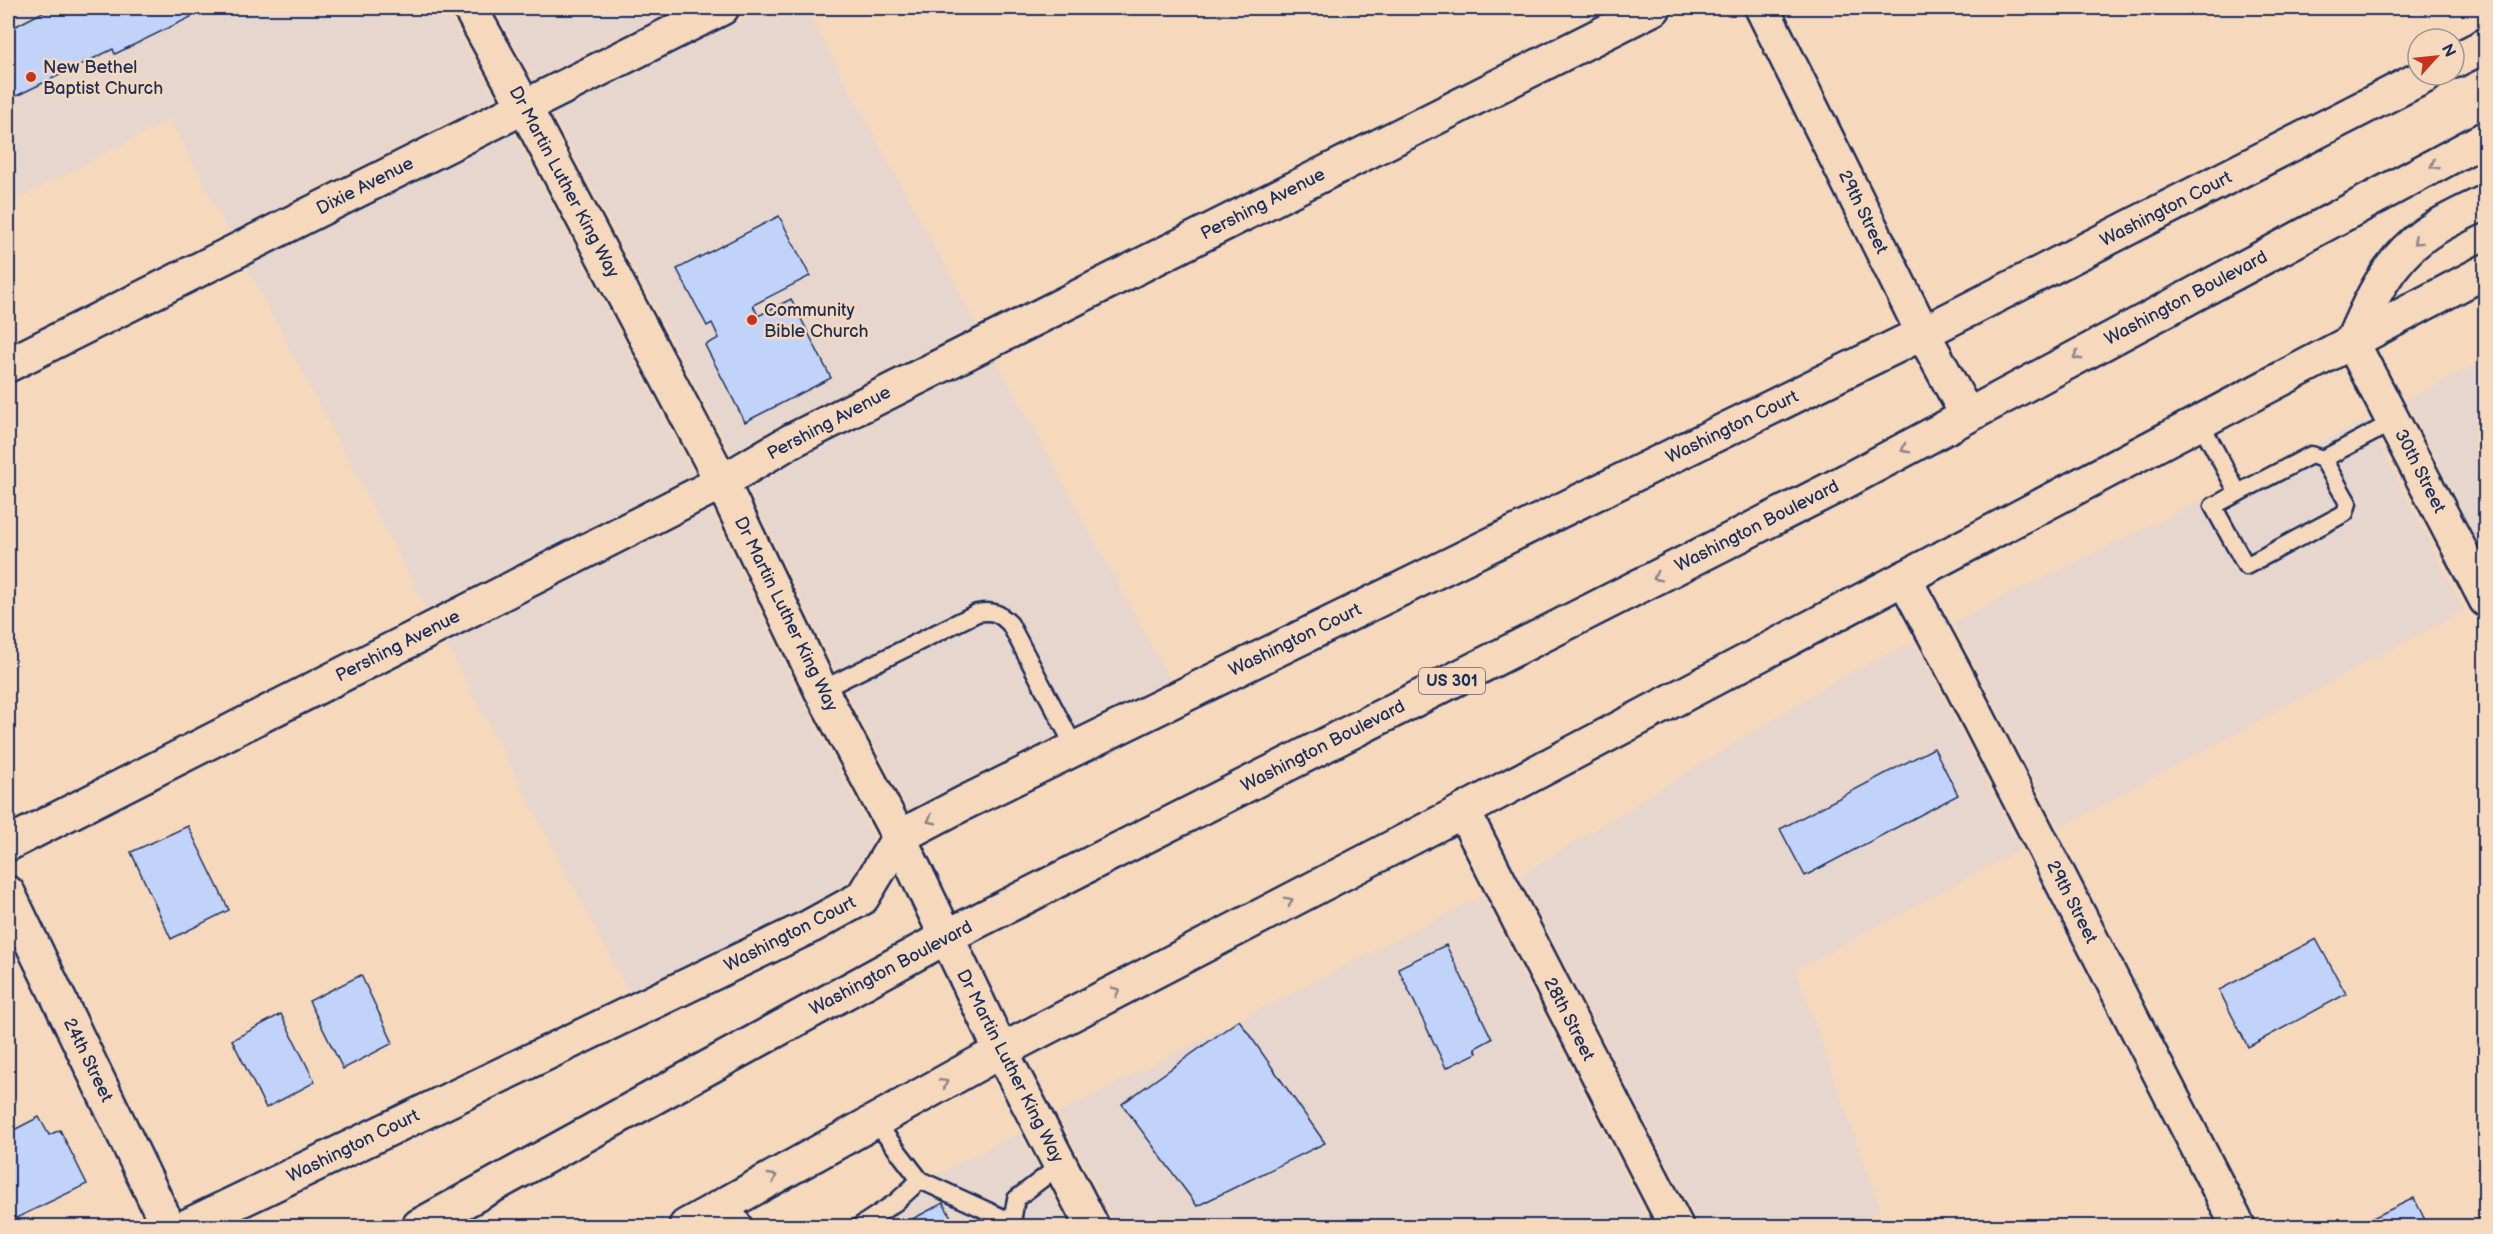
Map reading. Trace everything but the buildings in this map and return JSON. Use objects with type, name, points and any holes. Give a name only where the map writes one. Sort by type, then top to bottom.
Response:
[{"type":"street","name":"Dr Martin Luther King Way","points":[[470,8],[722,482],[821,690],[899,837],[1001,1051],[1092,1227]]},
{"type":"street","name":"Dixie Avenue","points":[[8,365],[722,8]]},
{"type":"street","name":"Pershing Avenue","points":[[8,844],[722,482],[791,441],[1654,8]]},
{"type":"street","name":"29th Street","points":[[1762,8],[1923,333],[1967,415]]},
{"type":"street","points":[[2466,55],[2486,45]]},
{"type":"street","name":"Washington Court","points":[[187,1227],[811,926],[862,898],[899,837],[964,803],[1923,333],[2406,86]]},
{"type":"street","name":"Washington Boulevard","points":[[419,1227],[946,937],[1830,489],[2486,138]]},
{"type":"street","points":[[2352,342],[2369,303],[2395,262],[2424,235],[2486,202]]},
{"type":"street","points":[[686,1227],[737,1215],[874,1120],[1001,1051],[1463,811],[2486,271]]},
{"type":"street","name":"30th Street","points":[[2352,342],[2486,600]]},
{"type":"street","name":"29th Street","points":[[1904,578],[1955,673],[2238,1227]]},
{"type":"street","name":"28th Street","points":[[1463,811],[1676,1227]]},
{"type":"street","name":"24th Street","points":[[8,893],[168,1227]]},
{"type":"lane","points":[[2323,459],[2395,421]]},
{"type":"lane","points":[[2199,422],[2238,493]]},
{"type":"lane","points":[[2311,455],[2323,459],[2348,503],[2345,513],[2246,566],[2213,506],[2238,493],[2311,455]]},
{"type":"lane","points":[[821,690],[977,613],[991,611],[1001,615],[1010,624],[1075,748]]},
{"type":"lane","points":[[874,1120],[920,1180],[1012,1224],[1016,1199],[1060,1166]]},
{"type":"lane","points":[[860,1227],[896,1202],[920,1180]]},
{"type":"shaded area","points":[[8,8],[444,8],[495,98],[229,232],[170,119],[8,204]]},
{"type":"shaded area","points":[[495,8],[678,8],[534,79]]},
{"type":"shaded area","points":[[766,8],[805,8],[977,325],[782,423],[732,453],[553,113]]},
{"type":"shaded area","points":[[514,133],[693,474],[427,609],[247,267]]},
{"type":"shaded area","points":[[996,360],[1170,680],[909,809],[841,680],[749,489],[801,458]]},
{"type":"shaded area","points":[[2485,361],[2485,555],[2406,400]]},
{"type":"shaded area","points":[[2367,420],[2464,610],[2059,828],[1953,622]]},
{"type":"shaded area","points":[[711,510],[801,699],[874,838],[847,883],[802,909],[629,992],[446,643]]},
{"type":"shaded area","points":[[1914,642],[2020,849],[1796,970],[1881,1210],[1850,1226],[1700,1226],[1520,876],[1843,676]]},
{"type":"shaded area","points":[[1482,896],[1651,1226],[1117,1226],[1058,1113]]},
{"type":"shaded area","points":[[1019,1133],[1068,1226],[837,1226]]},
{"type":"place","name":"New Bethel Baptist Church","points":[[31,77]]},
{"type":"place","name":"Community Bible Church","points":[[752,320]]}]
